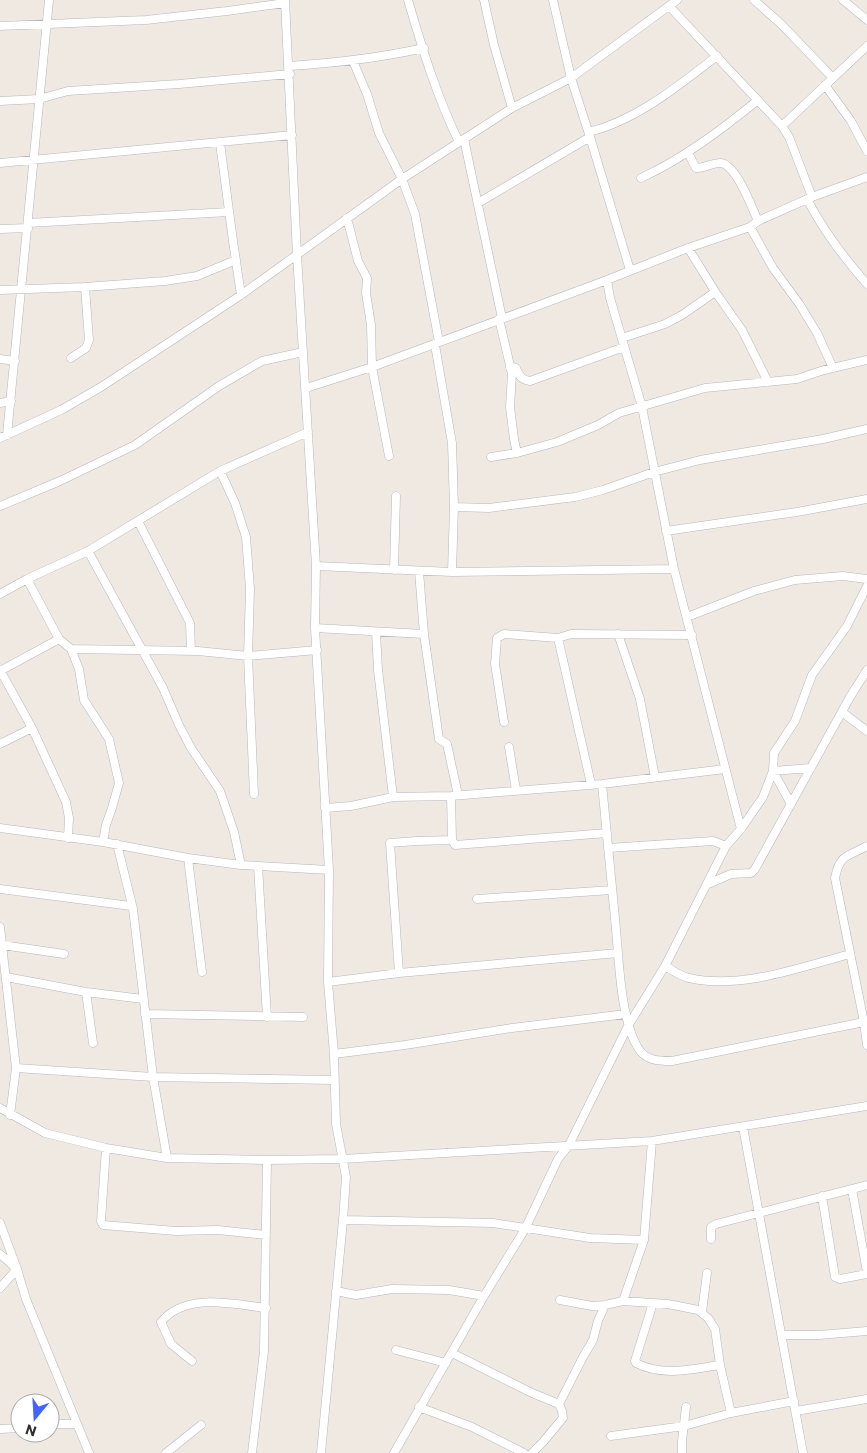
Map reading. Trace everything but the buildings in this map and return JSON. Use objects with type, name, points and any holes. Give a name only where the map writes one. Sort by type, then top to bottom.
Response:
[{"type":"street","points":[[4,437],[11,402],[49,0]]},
{"type":"street","points":[[408,0],[433,80],[448,118],[462,140],[478,203],[512,374],[510,399],[512,423],[518,453]]},
{"type":"street","points":[[484,0],[494,45],[512,108]]},
{"type":"street","points":[[553,0],[571,78],[590,134],[630,270]]},
{"type":"street","points":[[4,437],[61,410],[101,388],[241,295],[402,179],[512,108],[571,78],[677,0]]},
{"type":"street","points":[[754,0],[781,24],[833,78]]},
{"type":"street","points":[[844,0],[867,20]]},
{"type":"street","points":[[0,26],[146,20],[227,11],[285,1],[290,70],[297,255],[316,566],[315,628],[329,870],[328,982],[334,1054],[336,1124],[346,1177],[321,1453]]},
{"type":"street","points":[[669,6],[782,126],[789,137],[817,219],[851,267],[867,284]]},
{"type":"street","points":[[782,126],[867,46]]},
{"type":"street","points":[[0,101],[39,99],[68,91],[179,84],[389,56],[424,48]]},
{"type":"street","points":[[478,203],[590,134],[653,102],[717,56]]},
{"type":"street","points":[[353,61],[367,94],[379,133],[402,179],[415,214],[452,444],[454,507],[452,572]]},
{"type":"street","points":[[825,85],[851,121],[867,151]]},
{"type":"street","points":[[641,178],[663,168],[688,153],[758,100]]},
{"type":"street","points":[[0,163],[292,135]]},
{"type":"street","points":[[220,143],[241,295]]},
{"type":"street","points":[[688,153],[696,168],[720,163],[725,164],[731,169],[739,180],[758,221]]},
{"type":"street","points":[[306,388],[372,367],[688,248],[750,228],[758,221],[809,198],[867,177]]},
{"type":"street","points":[[0,230],[28,226],[229,212]]},
{"type":"street","points":[[347,218],[358,261],[367,278],[366,293],[371,326],[372,367],[389,456]]},
{"type":"street","points":[[750,228],[773,268],[813,326],[833,368]]},
{"type":"street","points":[[688,248],[715,292],[742,330],[768,382]]},
{"type":"street","points":[[0,290],[85,287],[165,281],[197,276],[236,260]]},
{"type":"street","points":[[606,280],[642,407],[674,569],[741,829]]},
{"type":"street","points":[[71,358],[86,348],[89,340],[85,287]]},
{"type":"street","points":[[622,338],[665,324],[682,315],[715,292]]},
{"type":"street","points":[[510,367],[516,368],[519,376],[530,381],[624,347]]},
{"type":"street","points":[[0,506],[60,482],[135,445],[219,386],[262,361],[303,352]]},
{"type":"street","points":[[0,359],[14,361]]},
{"type":"street","points":[[491,457],[518,453],[557,442],[598,425],[619,413],[705,388],[797,380],[833,368],[867,360]]},
{"type":"street","points":[[0,403],[11,402]]},
{"type":"street","points":[[454,507],[489,508],[575,498],[654,472],[700,460],[823,439],[867,429]]},
{"type":"street","points":[[0,594],[27,579],[88,551],[220,471],[308,432]]},
{"type":"street","points":[[220,471],[235,503],[246,537],[250,589],[248,656],[254,794]]},
{"type":"street","points":[[394,570],[396,496]]},
{"type":"street","points":[[666,531],[797,512],[867,499]]},
{"type":"street","points":[[138,521],[190,623],[191,651]]},
{"type":"street","points":[[88,551],[163,688],[178,724],[191,748],[220,790],[234,832],[241,865]]},
{"type":"street","points":[[316,566],[452,572],[674,569]]},
{"type":"street","points":[[419,570],[424,634],[439,739],[447,744],[454,795],[452,840]]},
{"type":"street","points":[[687,617],[754,591],[795,580],[843,576],[867,580]]},
{"type":"street","points":[[27,579],[59,639],[71,649],[79,669],[84,700],[109,739],[119,783],[106,825],[103,842]]},
{"type":"street","points":[[394,1453],[484,1296],[525,1229],[558,1159],[569,1145],[628,1026],[665,966],[726,846],[741,829],[763,797],[773,771],[774,753],[795,721],[812,675],[847,626],[867,586]]},
{"type":"street","points":[[315,628],[424,634]]},
{"type":"street","points":[[376,632],[378,670],[393,797]]},
{"type":"street","points":[[504,722],[495,664],[497,638],[504,634],[558,638],[571,634],[692,635]]},
{"type":"street","points":[[618,634],[640,699],[655,777]]},
{"type":"street","points":[[558,638],[591,784]]},
{"type":"street","points":[[59,639],[0,670],[32,728],[66,802],[69,818],[68,838]]},
{"type":"street","points":[[71,649],[191,651],[248,656],[317,650]]},
{"type":"street","points":[[708,884],[731,874],[751,873],[755,869],[867,670]]},
{"type":"street","points":[[842,712],[867,731]]},
{"type":"street","points":[[0,744],[32,728]]},
{"type":"street","points":[[509,747],[516,790]]},
{"type":"street","points":[[773,771],[811,768]]},
{"type":"street","points":[[325,808],[352,806],[393,797],[454,795],[602,784],[725,769]]},
{"type":"street","points":[[773,771],[791,804]]},
{"type":"street","points":[[602,784],[618,953],[626,1014],[628,1026],[639,1050],[654,1061],[672,1061],[864,1022]]},
{"type":"street","points":[[0,828],[117,844],[188,858],[241,865],[329,870]]},
{"type":"street","points":[[399,974],[390,843],[417,840],[452,840],[455,844],[607,833]]},
{"type":"street","points":[[608,848],[713,841],[726,846]]},
{"type":"street","points":[[117,844],[131,906],[153,1077],[168,1158]]},
{"type":"street","points":[[867,846],[844,857],[837,866],[835,878],[867,1045]]},
{"type":"street","points":[[188,858],[202,972]]},
{"type":"street","points":[[258,866],[267,1017]]},
{"type":"street","points":[[0,889],[131,906]]},
{"type":"street","points":[[477,899],[612,890]]},
{"type":"street","points":[[0,927],[16,1068],[10,1115]]},
{"type":"street","points":[[2,945],[64,954]]},
{"type":"street","points":[[328,982],[618,953]]},
{"type":"street","points":[[665,966],[687,978],[725,982],[779,973],[850,954]]},
{"type":"street","points":[[6,977],[86,992],[143,999]]},
{"type":"street","points":[[86,992],[93,1044]]},
{"type":"street","points":[[146,1014],[303,1017]]},
{"type":"street","points":[[334,1054],[512,1028],[626,1014]]},
{"type":"street","points":[[16,1068],[153,1077],[334,1080]]},
{"type":"street","points":[[0,1108],[45,1133],[106,1148],[168,1158],[267,1160],[342,1159],[652,1140],[867,1106]]},
{"type":"street","points":[[743,1127],[803,1453]]},
{"type":"street","points":[[623,1301],[644,1240],[652,1140]]},
{"type":"street","points":[[106,1148],[102,1225],[176,1231],[218,1230],[266,1235]]},
{"type":"street","points":[[252,1453],[264,1350],[267,1160]]},
{"type":"street","points":[[711,1239],[711,1227],[716,1224],[736,1220],[759,1211],[867,1185]]},
{"type":"street","points":[[822,1196],[836,1277],[840,1279],[867,1273],[852,1189]]},
{"type":"street","points":[[343,1220],[492,1223],[590,1238],[644,1240]]},
{"type":"street","points":[[0,1223],[17,1268],[26,1299],[89,1453]]},
{"type":"street","points":[[0,1254],[17,1268]]},
{"type":"street","points":[[0,1288],[17,1268]]},
{"type":"street","points":[[702,1312],[707,1273]]},
{"type":"street","points":[[336,1291],[356,1295],[392,1289],[449,1290],[484,1296]]},
{"type":"street","points":[[560,1300],[592,1306],[623,1301],[653,1303],[702,1312],[714,1328],[731,1413]]},
{"type":"street","points":[[192,1362],[171,1344],[161,1322],[167,1315],[185,1305],[208,1303],[266,1308]]},
{"type":"street","points":[[653,1303],[635,1361],[636,1363],[658,1371],[720,1365]]},
{"type":"street","points":[[559,1404],[593,1340],[605,1305]]},
{"type":"street","points":[[782,1335],[819,1335],[867,1331]]},
{"type":"street","points":[[396,1350],[446,1363]]},
{"type":"street","points":[[452,1353],[532,1393],[559,1404],[563,1418],[532,1453]]},
{"type":"street","points":[[796,1411],[867,1399]]},
{"type":"street","points":[[610,1436],[684,1426],[731,1413],[794,1401]]},
{"type":"street","points":[[419,1408],[472,1427],[524,1453]]},
{"type":"street","points":[[682,1453],[686,1408]]},
{"type":"street","points":[[60,1424],[77,1424]]},
{"type":"street","points":[[166,1453],[201,1425]]}]
